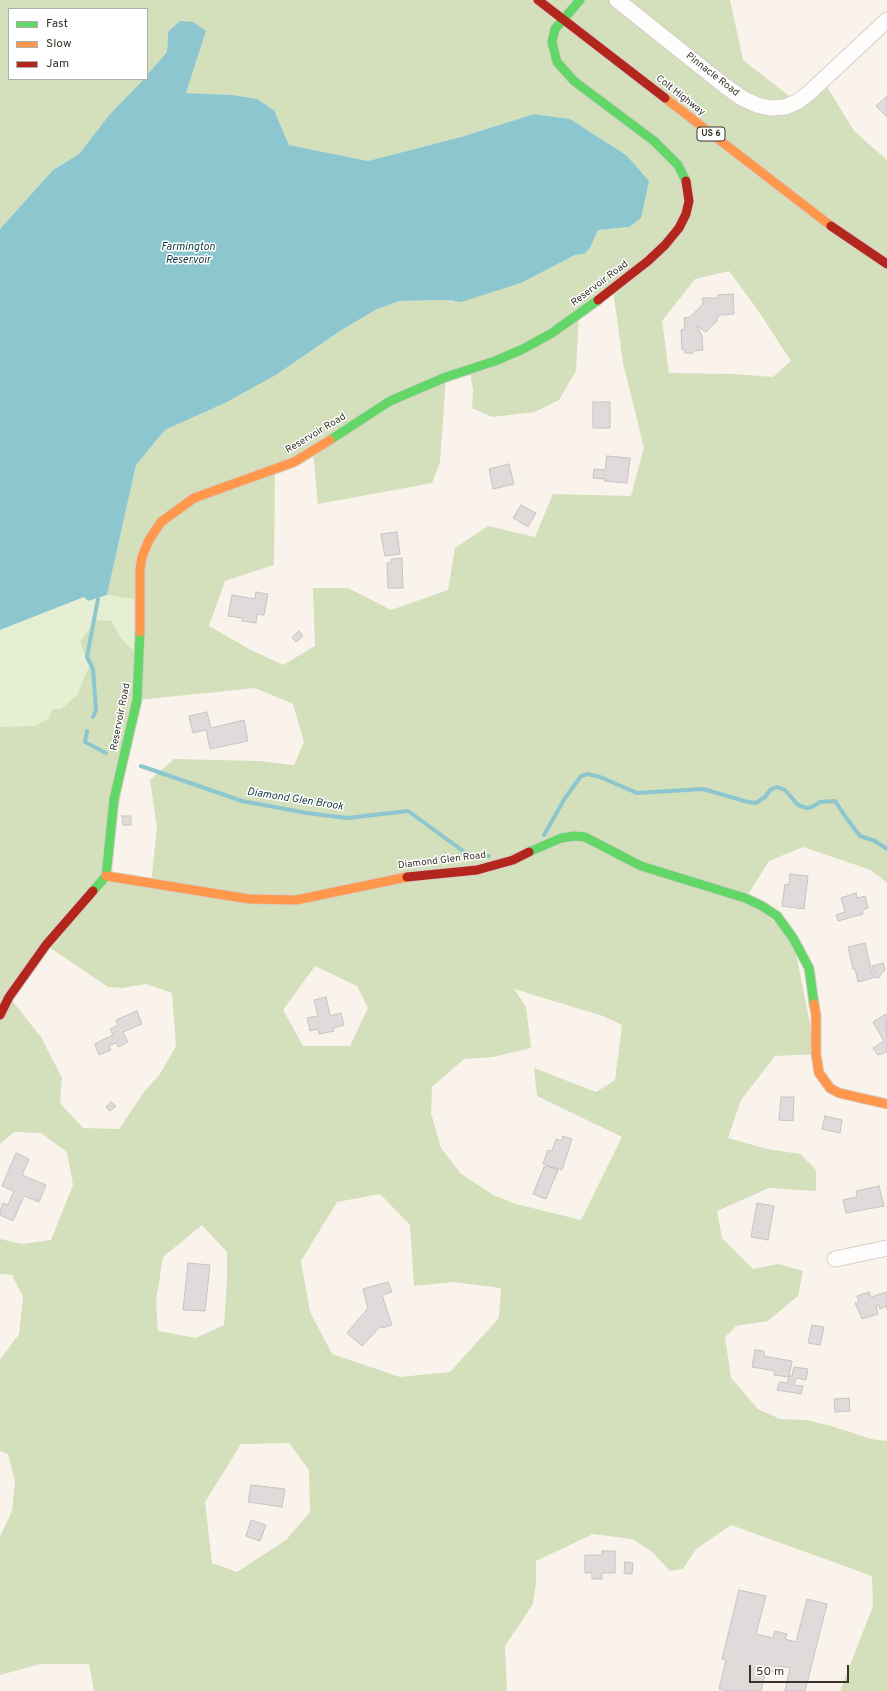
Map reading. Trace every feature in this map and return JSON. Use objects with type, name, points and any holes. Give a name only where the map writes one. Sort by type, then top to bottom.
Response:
[{"type":"main road","name":"Colt Highway","points":[[538,0],[844,236],[887,264]]},
{"type":"main road","points":[[562,19],[580,0]]},
{"type":"main road","name":"Reservoir Road","points":[[106,876],[114,798],[138,700],[140,657],[140,570],[142,557],[149,540],[161,522],[194,498],[294,462],[390,401],[446,377],[495,361],[523,349],[552,333],[596,302],[648,261],[665,245],[679,228],[686,214],[689,201],[685,177],[669,154],[574,81],[561,68],[553,52],[552,42],[555,29],[562,19]]},
{"type":"main road","name":"Diamond Glen Road","points":[[106,876],[249,899],[296,900],[403,877],[477,870],[513,860],[561,838],[574,836],[585,837],[641,866],[746,898],[762,906],[776,916],[793,938],[809,968],[816,1016],[816,1065],[818,1073],[830,1088],[839,1093],[887,1104]]},
{"type":"main road","points":[[0,1015],[8,997],[46,945],[106,876]]},
{"type":"street","name":"Pinnacle Road","points":[[617,0],[725,86],[742,98],[757,105],[770,108],[785,107],[797,102],[809,94],[887,20]]},
{"type":"street","points":[[835,1259],[887,1248]]},
{"type":"green space","points":[[0,0],[730,0],[743,60],[797,102],[823,80],[854,131],[887,160],[887,883],[871,870],[803,847],[769,861],[746,898],[793,938],[816,1054],[775,1056],[741,1100],[728,1138],[767,1149],[800,1154],[816,1170],[816,1191],[769,1188],[717,1211],[722,1238],[753,1269],[779,1264],[803,1271],[798,1296],[768,1321],[736,1326],[725,1337],[731,1378],[758,1409],[780,1419],[806,1420],[831,1426],[871,1439],[887,1441],[887,1691],[840,1691],[873,1606],[872,1576],[731,1525],[696,1549],[683,1569],[670,1571],[651,1551],[632,1539],[593,1534],[536,1561],[536,1584],[533,1604],[505,1646],[507,1691],[94,1691],[89,1664],[41,1664],[0,1675],[0,1537],[12,1511],[15,1481],[8,1454],[0,1451],[0,1360],[19,1334],[23,1297],[12,1275],[0,1274],[0,1239],[22,1244],[51,1240],[73,1185],[67,1152],[41,1133],[14,1132],[0,1144],[0,727],[36,726],[49,718],[52,709],[61,709],[77,695],[89,666],[80,642],[95,620],[111,621],[121,638],[140,657],[139,600],[107,595],[136,465],[165,430],[225,403],[276,375],[340,331],[377,309],[400,301],[445,300],[452,302],[521,283],[575,255],[584,254],[590,248],[598,230],[629,227],[626,155],[570,119],[534,114],[461,137],[368,161],[289,145],[274,110],[257,99],[233,95],[186,93],[206,31],[168,32],[167,52],[148,74],[148,8],[8,8],[8,80],[143,80],[110,114],[79,154],[53,170],[0,229]],"holes":[[[729,271],[757,309],[791,361],[773,377],[733,374],[669,373],[662,321],[695,279]],[[613,290],[623,363],[644,448],[631,496],[553,494],[535,537],[488,526],[455,548],[448,590],[391,610],[348,588],[313,588],[315,646],[283,665],[249,649],[209,626],[225,581],[274,565],[275,470],[313,451],[318,504],[432,483],[440,462],[446,377],[470,370],[473,390],[472,408],[492,417],[535,412],[559,400],[576,371],[579,315]],[[255,688],[293,704],[304,742],[294,765],[259,761],[174,759],[150,780],[157,828],[151,883],[106,876],[138,700]],[[46,945],[108,987],[122,988],[146,984],[172,993],[176,1046],[160,1074],[144,1092],[119,1129],[83,1128],[60,1103],[62,1078],[41,1037],[9,997]],[[315,966],[357,986],[368,1008],[350,1046],[303,1046],[283,1010]],[[514,989],[603,1016],[622,1025],[615,1080],[596,1092],[534,1068],[537,1096],[622,1137],[581,1220],[516,1204],[493,1195],[460,1173],[441,1148],[431,1113],[432,1087],[464,1059],[493,1057],[531,1048],[526,1007]],[[380,1194],[410,1225],[414,1286],[453,1282],[501,1288],[499,1318],[450,1372],[400,1377],[332,1354],[310,1312],[301,1261],[337,1202]],[[202,1225],[227,1252],[224,1325],[196,1338],[158,1331],[156,1301],[163,1257]],[[289,1443],[309,1470],[310,1512],[286,1540],[237,1572],[212,1563],[205,1502],[241,1444]]]},
{"type":"green space","points":[[107,595],[139,600],[140,657],[121,638],[111,622],[80,642],[89,666],[77,695],[36,727],[0,727],[0,630],[84,597],[98,599]]},
{"type":"water","name":"Farmington Reservoir","points":[[180,21],[193,22],[206,31],[186,93],[233,95],[257,99],[274,110],[289,145],[368,161],[461,137],[534,114],[570,119],[626,155],[649,181],[641,218],[629,227],[598,230],[590,248],[584,254],[575,255],[521,283],[461,302],[445,300],[400,301],[377,309],[340,331],[276,375],[225,403],[165,430],[136,465],[107,595],[88,601],[84,597],[0,630],[0,229],[53,170],[79,154],[110,114],[143,80],[148,80],[148,74],[167,52],[168,32]]},
{"type":"building","points":[[887,96],[887,117],[876,106]]},
{"type":"building","points":[[733,294],[734,314],[720,315],[717,318],[717,321],[706,332],[697,326],[702,336],[703,350],[693,351],[693,353],[685,353],[685,350],[682,350],[681,330],[685,329],[684,318],[690,317],[703,304],[702,298],[718,298],[718,295]]},
{"type":"building","points":[[593,402],[610,402],[610,428],[593,428]]},
{"type":"building","points":[[607,456],[630,458],[627,483],[604,481],[605,479],[593,478],[594,469],[605,470]]},
{"type":"building","points":[[509,464],[514,484],[493,489],[489,469]]},
{"type":"building","points":[[521,505],[536,513],[528,527],[513,518]]},
{"type":"building","points":[[397,532],[400,554],[385,556],[381,534]]},
{"type":"building","points":[[402,558],[403,588],[388,588],[387,563],[391,563],[391,559]]},
{"type":"building","points":[[256,592],[268,594],[264,615],[257,614],[256,623],[242,621],[242,618],[228,616],[232,595],[255,599]]},
{"type":"building","points":[[299,631],[303,636],[296,642],[292,637]]},
{"type":"building","points":[[207,712],[211,728],[244,720],[248,741],[210,749],[206,730],[193,733],[189,716]]},
{"type":"building","points":[[122,816],[131,816],[131,825],[123,825]]},
{"type":"building","points":[[790,874],[808,876],[804,909],[782,906],[785,884],[789,885]]},
{"type":"building","points":[[856,893],[857,898],[865,896],[868,908],[862,910],[863,914],[838,921],[836,915],[845,912],[841,898]]},
{"type":"building","points":[[865,943],[873,978],[858,982],[855,969],[853,969],[848,947]]},
{"type":"building","points":[[883,963],[885,970],[880,977],[875,978],[872,966]]},
{"type":"building","points":[[326,997],[330,1016],[341,1013],[344,1025],[333,1028],[334,1031],[319,1034],[318,1029],[310,1031],[307,1018],[318,1016],[314,1000]]},
{"type":"building","points":[[137,1011],[142,1024],[123,1032],[128,1042],[118,1047],[116,1043],[109,1046],[111,1050],[99,1055],[95,1045],[96,1043],[113,1035],[110,1029],[118,1025],[116,1020]]},
{"type":"building","points":[[886,1014],[887,1052],[878,1055],[873,1048],[884,1041],[873,1022]]},
{"type":"building","points":[[781,1097],[794,1097],[793,1121],[779,1120]]},
{"type":"building","points":[[111,1102],[116,1106],[110,1111],[106,1107]]},
{"type":"building","points":[[825,1116],[842,1120],[840,1133],[822,1129]]},
{"type":"building","points":[[563,1136],[572,1139],[562,1170],[543,1164],[548,1150],[552,1151],[556,1139],[561,1141]]},
{"type":"building","points":[[16,1153],[29,1159],[22,1175],[46,1185],[39,1202],[24,1196],[13,1221],[0,1215],[0,1211],[3,1203],[8,1205],[14,1191],[2,1186]]},
{"type":"building","points":[[547,1166],[558,1170],[546,1199],[533,1194],[544,1167]]},
{"type":"building","points":[[879,1186],[884,1206],[846,1213],[843,1200],[857,1197],[856,1191]]},
{"type":"building","points":[[757,1203],[774,1206],[768,1240],[751,1237]]},
{"type":"building","points":[[188,1263],[210,1265],[205,1311],[183,1310]]},
{"type":"building","points":[[388,1282],[392,1292],[382,1295],[392,1325],[382,1328],[381,1326],[362,1346],[347,1333],[368,1308],[363,1289]]},
{"type":"building","points":[[869,1292],[871,1297],[887,1292],[887,1309],[886,1306],[880,1309],[879,1305],[876,1306],[878,1314],[862,1319],[855,1303],[859,1302],[857,1296]]},
{"type":"building","points":[[812,1325],[824,1327],[820,1345],[808,1343]]},
{"type":"building","points":[[755,1350],[764,1351],[764,1356],[792,1361],[789,1376],[792,1376],[794,1367],[808,1369],[806,1380],[796,1378],[794,1385],[803,1386],[801,1394],[777,1390],[779,1382],[787,1383],[789,1377],[774,1375],[775,1371],[752,1367]]},
{"type":"building","points":[[849,1398],[850,1411],[835,1412],[834,1399]]},
{"type":"building","points":[[251,1485],[285,1489],[282,1507],[248,1502]]},
{"type":"building","points":[[251,1520],[266,1525],[260,1541],[246,1536]]},
{"type":"building","points":[[602,1551],[615,1551],[615,1573],[602,1573],[602,1579],[592,1579],[592,1573],[585,1573],[585,1555],[602,1555]]},
{"type":"building","points":[[625,1562],[633,1563],[632,1574],[624,1573]]},
{"type":"building","points":[[739,1590],[766,1596],[756,1634],[773,1638],[775,1631],[787,1634],[785,1639],[796,1642],[807,1599],[827,1604],[805,1691],[785,1691],[790,1668],[779,1666],[778,1673],[766,1670],[761,1691],[728,1691],[719,1689],[726,1660],[722,1659]]},
{"type":"waterway","name":"Diamond Glen Brook","points":[[93,717],[96,710],[93,669],[87,657],[98,599]]},
{"type":"waterway","name":"Diamond Glen Brook","points":[[87,731],[85,742],[106,753]]},
{"type":"waterway","name":"Diamond Glen Brook","points":[[141,766],[242,801],[307,813],[347,818],[408,811],[463,851],[476,857],[489,856]]},
{"type":"waterway","name":"Diamond Glen Brook","points":[[544,835],[565,798],[581,776],[588,774],[600,777],[637,793],[703,789],[756,803],[765,797],[770,790],[777,787],[785,790],[798,805],[807,808],[820,802],[835,801],[860,836],[875,841],[887,849]]},
{"type":"traffic: fast","points":[[580,0],[555,29],[552,42],[557,62],[574,81],[654,141],[678,165],[686,181]]},
{"type":"traffic: fast","points":[[330,440],[390,401],[446,377],[495,361],[523,349],[552,333],[598,300]]},
{"type":"traffic: fast","points":[[93,891],[106,876],[114,799],[137,700],[140,632]]},
{"type":"traffic: fast","points":[[529,852],[561,838],[574,836],[585,837],[641,866],[745,898],[762,906],[777,916],[793,938],[809,968],[814,1004]]},
{"type":"traffic: slow","points":[[665,98],[831,226]]},
{"type":"traffic: slow","points":[[140,632],[140,570],[142,557],[149,540],[161,522],[194,498],[294,462],[330,440]]},
{"type":"traffic: slow","points":[[106,876],[249,899],[296,900],[407,877]]},
{"type":"traffic: slow","points":[[814,1004],[816,1015],[816,1054],[819,1073],[830,1088],[839,1093],[887,1104]]},
{"type":"traffic: jam","points":[[538,0],[665,98]]},
{"type":"traffic: jam","points":[[598,300],[648,261],[665,245],[679,228],[686,214],[689,201],[686,181]]},
{"type":"traffic: jam","points":[[831,226],[887,264]]},
{"type":"traffic: jam","points":[[407,877],[477,870],[513,860],[529,852]]},
{"type":"traffic: jam","points":[[0,1015],[9,997],[46,945],[93,891]]}]
